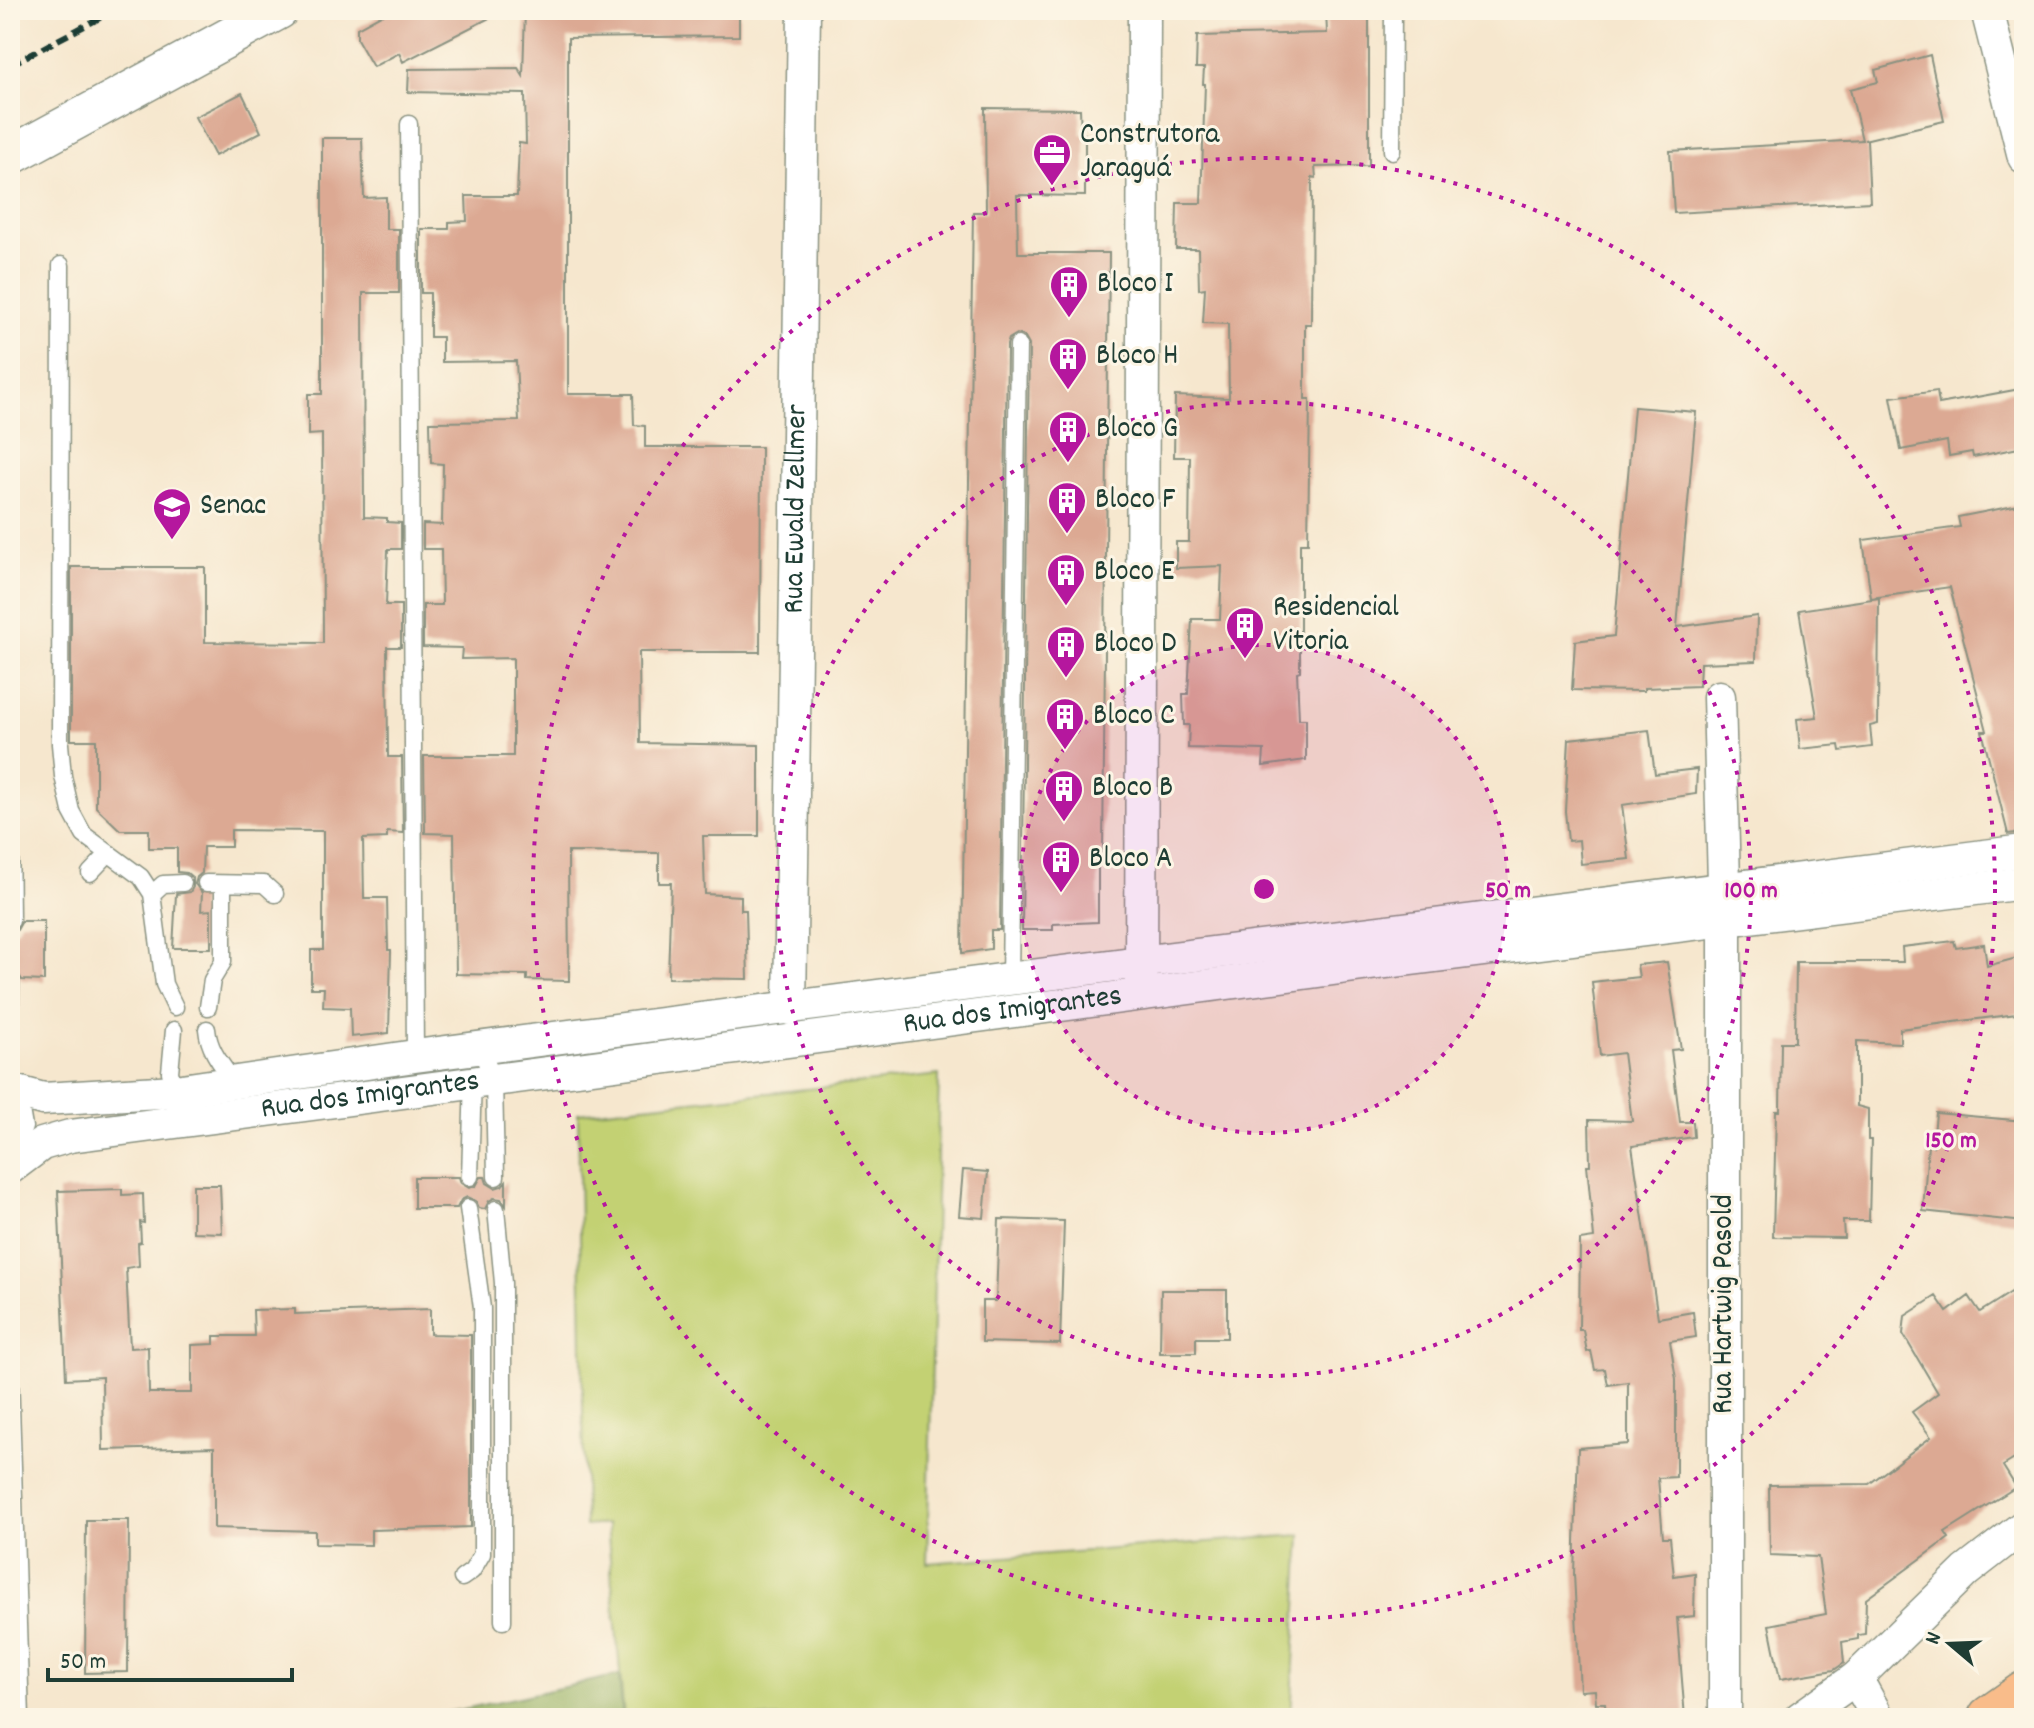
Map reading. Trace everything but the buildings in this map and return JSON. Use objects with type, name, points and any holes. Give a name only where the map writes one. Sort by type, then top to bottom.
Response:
[{"type":"highway","points":[[1990,1718],[2024,1694]]},
{"type":"street","points":[[10,156],[279,10]]},
{"type":"street","name":"Rua Ewald Zellmer","points":[[790,1009],[804,10]]},
{"type":"street","points":[[1142,995],[1144,10]]},
{"type":"street","points":[[1987,10],[2024,157]]},
{"type":"street","name":"Rua Hartwig Pasold","points":[[1719,697],[1724,904],[1725,1718]]},
{"type":"street","name":"Rua dos Imigrantes","points":[[10,1168],[42,1144],[178,1106],[234,1082],[1140,962],[1361,950],[1724,904],[2024,851]]},
{"type":"street","name":"Rua dos Imigrantes","points":[[1724,904],[2024,883]]},
{"type":"street","name":"Rua dos Imigrantes","points":[[10,1090],[43,1099],[178,1106],[483,1081],[1142,995],[1361,950]]},
{"type":"street","points":[[1800,1718],[1856,1678],[1966,1571],[2024,1526]]},
{"type":"street","points":[[1856,1678],[1878,1718]]},
{"type":"lane","points":[[1392,151],[1393,10]]},
{"type":"lane","points":[[409,124],[415,1056]]},
{"type":"lane","points":[[61,265],[60,744],[63,776],[71,811],[84,835],[141,877],[152,894],[161,973],[175,1007]]},
{"type":"lane","points":[[1010,980],[1018,345]]},
{"type":"lane","points":[[10,823],[11,921]]},
{"type":"lane","points":[[90,873],[109,853]]},
{"type":"lane","points":[[152,894],[163,884],[183,883]]},
{"type":"lane","points":[[208,1007],[212,980],[223,962],[215,884],[264,884],[275,894]]},
{"type":"lane","points":[[10,1046],[11,981]]},
{"type":"lane","points":[[207,1029],[208,1043],[213,1053],[234,1082]]},
{"type":"lane","points":[[174,1030],[170,1072],[178,1106]]},
{"type":"lane","points":[[480,1049],[496,1177]]},
{"type":"lane","points":[[470,1177],[483,1081]]},
{"type":"lane","points":[[10,1097],[20,1104],[24,1127],[10,1161]]},
{"type":"lane","points":[[462,1578],[472,1571],[482,1554],[482,1308],[468,1208]]},
{"type":"lane","points":[[496,1209],[503,1283],[503,1621]]},
{"type":"lane","points":[[10,1373],[21,1718]]},
{"type":"green space","points":[[939,1075],[927,1563],[1301,1535],[1291,1718],[624,1718],[607,1524],[585,1526],[578,1113]]},
{"type":"green space","points":[[619,1675],[623,1718],[423,1718]]},
{"type":"railway","points":[[10,65],[115,10]]},
{"type":"place","name":"Construtora Jaraguá","points":[[1052,187]]},
{"type":"place","name":"Bloco I","points":[[1069,319]]},
{"type":"place","name":"Bloco H","points":[[1068,391]]},
{"type":"place","name":"Bloco G","points":[[1068,464]]},
{"type":"place","name":"Bloco F","points":[[1067,535]]},
{"type":"place","name":"Senac","points":[[172,541]]},
{"type":"place","name":"Bloco E","points":[[1066,607]]},
{"type":"place","name":"Residencial Vitoria","points":[[1245,660]]},
{"type":"place","name":"Bloco D","points":[[1066,679]]},
{"type":"place","name":"Bloco C","points":[[1065,751]]},
{"type":"place","name":"Bloco B","points":[[1064,823]]},
{"type":"place","name":"Bloco A","points":[[1061,894]]}]
